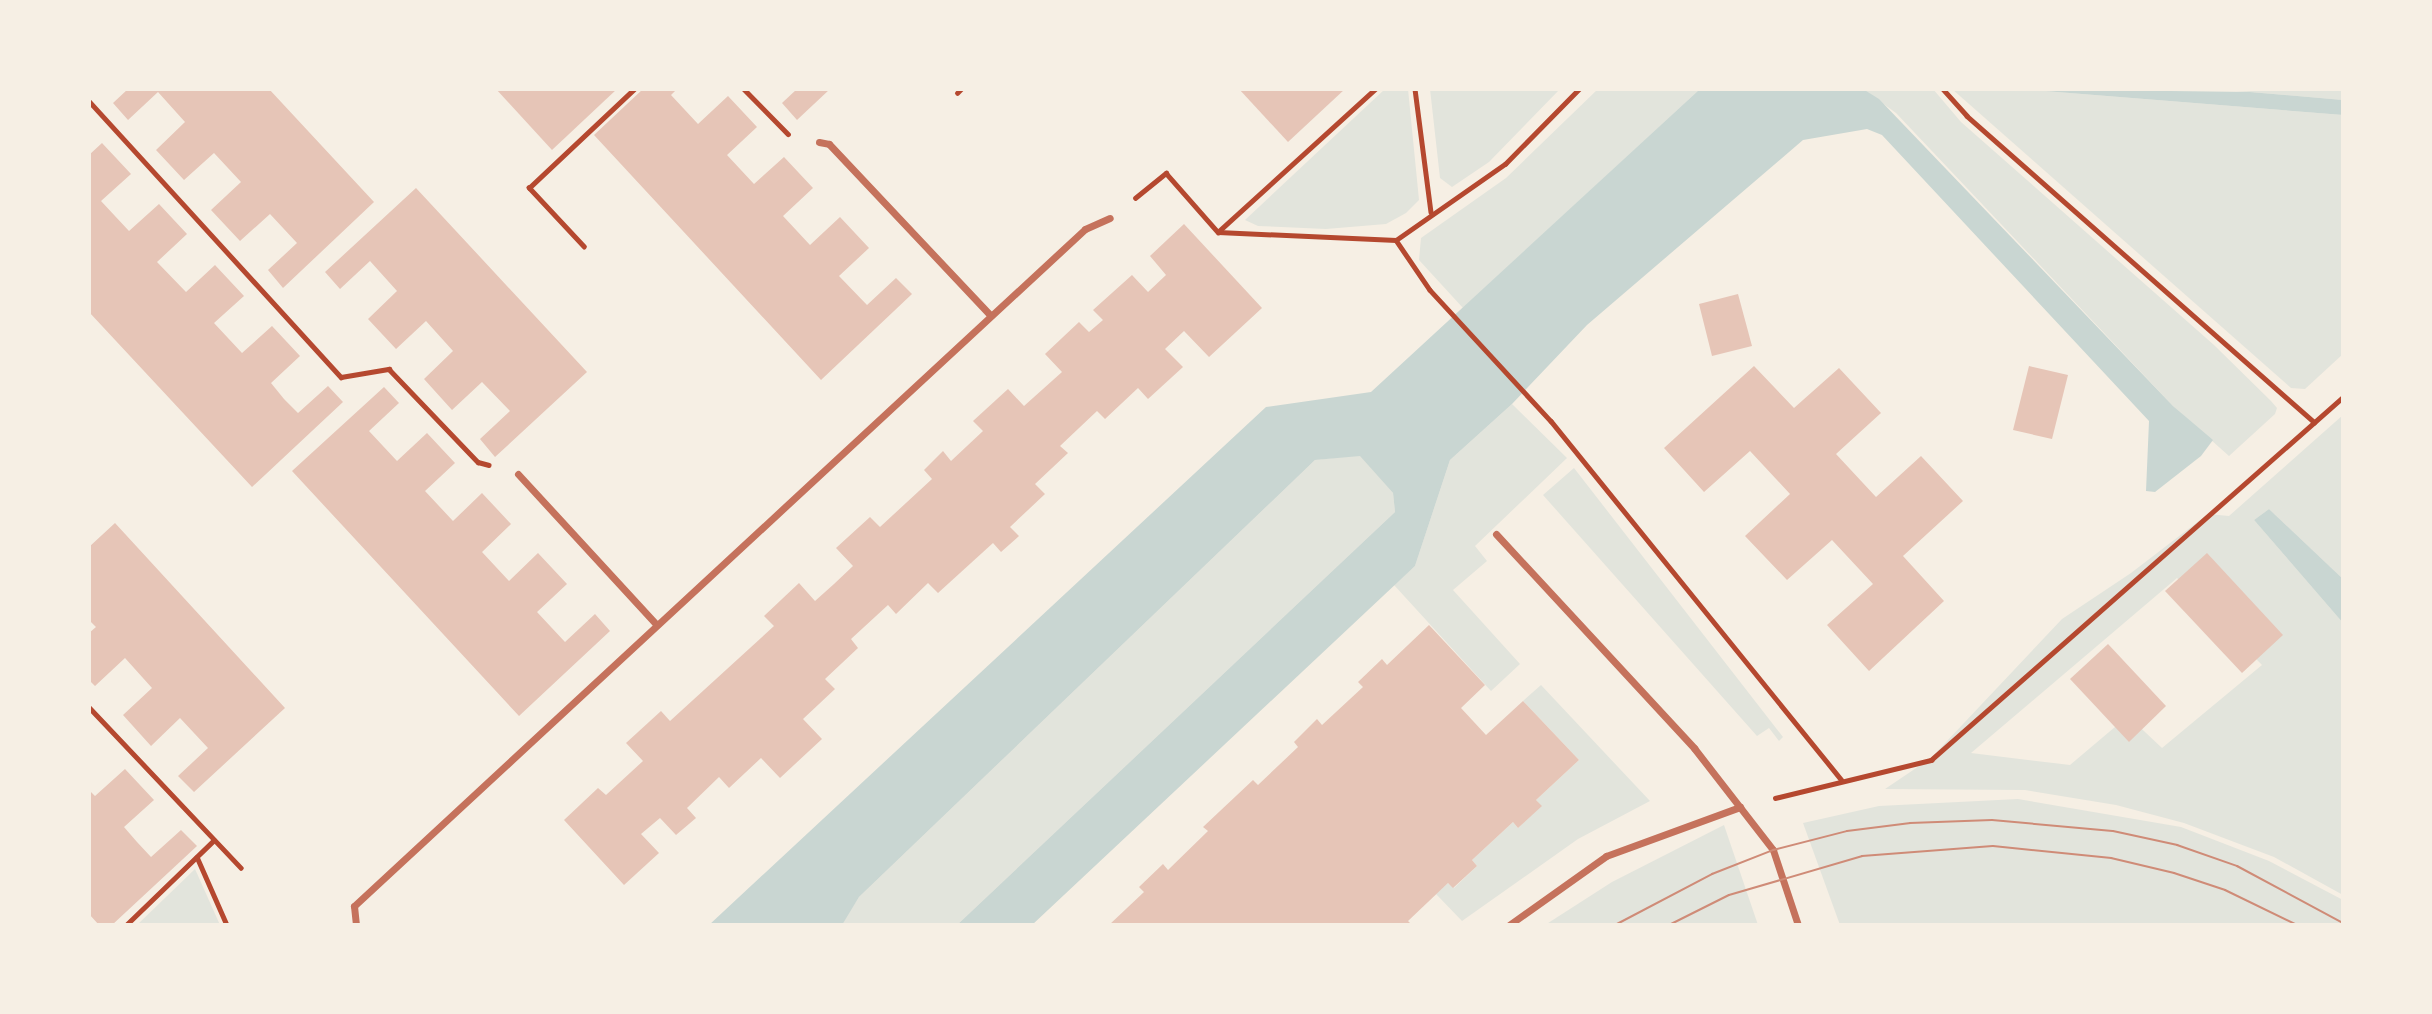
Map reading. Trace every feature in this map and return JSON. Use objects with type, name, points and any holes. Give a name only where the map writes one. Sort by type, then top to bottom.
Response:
[{"type":"street","points":[[819,142],[829,144],[991,316]]},
{"type":"street","points":[[356,925],[354,906],[1085,229],[1110,218]]},
{"type":"street","points":[[518,474],[657,625]]},
{"type":"street","points":[[1496,534],[1694,748],[1740,807],[1773,850],[1798,925]]},
{"type":"street","points":[[1509,925],[1606,856],[1740,807]]},
{"type":"path","points":[[584,247],[529,188],[634,89]]},
{"type":"path","points":[[744,89],[786,134],[819,142]]},
{"type":"path","points":[[1218,232],[1375,89]]},
{"type":"path","points":[[1415,89],[1431,212]]},
{"type":"path","points":[[1110,218],[1167,173],[1218,232],[1396,240],[1431,212],[1505,164],[1579,89]]},
{"type":"path","points":[[1943,89],[1967,116],[2314,422]]},
{"type":"path","points":[[89,101],[341,377],[389,369],[478,462],[518,474]]},
{"type":"path","points":[[1396,240],[1430,290],[1551,421],[1841,779]]},
{"type":"path","points":[[1740,807],[1841,779],[1931,760],[2343,397]]},
{"type":"path","points":[[89,707],[241,868]]},
{"type":"path","points":[[126,925],[214,839]]},
{"type":"path","points":[[197,857],[227,925]]},
{"type":"shaded area","points":[[1385,89],[1408,89],[1419,200],[1406,213],[1386,224],[1326,229],[1258,226],[1245,220]]},
{"type":"shaded area","points":[[1430,89],[1560,89],[1489,162],[1452,187],[1440,178]]},
{"type":"shaded area","points":[[1598,89],[1700,89],[1463,308],[1419,260],[1421,238],[1506,178]]},
{"type":"shaded area","points":[[1700,89],[1863,89],[1879,99],[2173,406],[2213,440],[2201,456],[2155,492],[2146,491],[2149,421],[1882,135],[1867,129],[1803,140],[1587,325],[1512,404],[1450,460],[1415,566],[1032,925],[957,925],[1395,512],[1393,493],[1360,456],[1315,460],[859,897],[842,925],[709,925],[1266,407],[1371,392]]},
{"type":"shaded area","points":[[1863,89],[1933,89],[1961,122],[2214,345],[2271,401],[2277,408],[2275,414],[2229,456],[2173,406],[1896,113]]},
{"type":"shaded area","points":[[1952,89],[2019,89],[2343,115],[2343,354],[2305,389],[2291,388]]},
{"type":"shaded area","points":[[2019,89],[2250,92],[2343,100],[2343,115]]},
{"type":"shaded area","points":[[2209,89],[2343,89],[2343,100],[2250,92]]},
{"type":"shaded area","points":[[1512,404],[1567,458],[1475,546],[1487,561],[1453,590],[1520,664],[1491,691],[1394,585],[1415,566],[1450,460]]},
{"type":"shaded area","points":[[2343,415],[2343,579],[2269,509],[2254,520],[2343,623],[2343,895],[2274,857],[2184,823],[2116,805],[2025,790],[1885,789],[1931,758],[2062,619],[2131,573],[2208,514],[2229,516]],"holes":[[[2177,578],[2262,665],[2162,748],[2128,716],[2070,765],[1971,753]]]},
{"type":"shaded area","points":[[1360,455],[1393,493],[1395,512],[957,925],[841,924],[859,897],[1315,460]]},
{"type":"shaded area","points":[[1574,468],[1783,737],[1779,741],[1769,728],[1757,736],[1543,495]]},
{"type":"shaded area","points":[[2269,509],[2343,579],[2343,623],[2254,520]]},
{"type":"shaded area","points":[[1541,685],[1650,801],[1578,839],[1462,921],[1436,894],[1448,883],[1454,888],[1477,866],[1472,860],[1513,822],[1518,828],[1541,806],[1536,800],[1579,760],[1523,701]]},
{"type":"shaded area","points":[[2018,799],[2181,827],[2269,861],[2343,900],[2343,925],[1840,925],[1803,823],[1879,806]]},
{"type":"shaded area","points":[[1724,825],[1758,925],[1545,925],[1612,882]]},
{"type":"shaded area","points":[[195,869],[220,925],[137,925]]},
{"type":"building","points":[[128,89],[269,89],[374,202],[283,288],[268,270],[297,243],[270,214],[240,241],[211,210],[241,182],[214,153],[184,180],[156,150],[185,122],[158,92],[128,120],[113,103]]},
{"type":"building","points":[[496,89],[617,89],[552,150]]},
{"type":"building","points":[[643,89],[677,89],[671,95],[698,124],[728,96],[757,127],[727,155],[754,184],[784,157],[813,188],[783,216],[810,245],[840,217],[869,248],[839,276],[867,305],[896,278],[912,294],[821,380],[594,135]]},
{"type":"building","points":[[797,89],[830,89],[797,120],[782,103]]},
{"type":"building","points":[[1239,89],[1345,89],[1288,142]]},
{"type":"building","points":[[102,143],[131,174],[101,201],[129,231],[159,204],[187,234],[157,262],[186,292],[215,265],[244,296],[214,323],[242,353],[272,326],[300,356],[271,383],[284,399],[298,413],[328,386],[343,402],[252,487],[89,312],[89,155]]},
{"type":"building","points":[[416,188],[587,372],[495,457],[480,439],[510,411],[482,382],[452,410],[424,379],[453,351],[426,321],[396,349],[368,319],[397,291],[370,261],[340,289],[325,272]]},
{"type":"building","points":[[1184,224],[1262,308],[1209,357],[1184,331],[1165,349],[1183,367],[1148,399],[1138,388],[1105,419],[1097,411],[1060,446],[1068,453],[1035,484],[1045,494],[1010,527],[1019,536],[1001,552],[993,543],[938,593],[928,583],[896,614],[888,605],[851,639],[858,648],[825,679],[835,689],[803,719],[822,739],[780,778],[761,758],[729,788],[719,777],[687,808],[696,818],[676,835],[660,818],[641,834],[659,853],[624,885],[564,820],[598,788],[606,795],[643,761],[626,743],[661,711],[670,721],[774,626],[764,616],[799,583],[815,601],[834,584],[853,566],[836,548],[870,517],[880,527],[932,479],[924,470],[943,451],[951,461],[983,431],[973,421],[1008,389],[1024,406],[1062,372],[1045,354],[1079,322],[1089,332],[1103,320],[1093,310],[1132,275],[1148,292],[1166,275],[1150,256]]},
{"type":"building","points":[[1738,294],[1752,346],[1712,356],[1699,304]]},
{"type":"building","points":[[1754,366],[1794,408],[1839,368],[1881,413],[1836,454],[1876,497],[1921,456],[1963,501],[1903,556],[1944,601],[1869,671],[1827,625],[1873,584],[1832,540],[1787,580],[1745,536],[1790,494],[1750,451],[1704,492],[1664,448]]},
{"type":"building","points":[[2029,366],[2068,375],[2052,439],[2013,430]]},
{"type":"building","points":[[384,387],[399,403],[369,431],[397,461],[427,433],[455,463],[425,491],[453,521],[482,493],[511,524],[482,552],[509,581],[538,553],[567,584],[537,612],[565,642],[595,614],[610,631],[519,716],[292,471]]},
{"type":"building","points":[[115,523],[285,708],[194,792],[178,776],[208,748],[180,718],[151,746],[123,715],[152,688],[125,658],[95,686],[89,680],[89,633],[96,627],[89,620],[89,547]]},
{"type":"building","points":[[2207,553],[2283,635],[2242,673],[2165,591]]},
{"type":"building","points":[[1429,625],[1485,685],[1461,708],[1486,735],[1523,701],[1579,760],[1536,800],[1542,806],[1518,828],[1513,822],[1472,860],[1477,866],[1453,888],[1448,883],[1408,921],[1412,925],[1109,925],[1144,892],[1139,887],[1163,864],[1168,870],[1208,831],[1203,827],[1253,780],[1258,785],[1298,747],[1294,742],[1317,719],[1322,725],[1363,687],[1358,682],[1382,659],[1387,665]]},
{"type":"building","points":[[2108,644],[2166,706],[2129,742],[2070,679]]},
{"type":"building","points":[[125,769],[154,800],[124,827],[151,857],[181,830],[197,846],[112,925],[99,925],[89,914],[89,790],[95,796]]},
{"type":"tram line","points":[[1615,925],[1712,874],[1773,850],[1847,831],[1910,823],[1992,820],[2113,831],[2177,845],[2237,866],[2343,923]]},
{"type":"tram line","points":[[1669,925],[1729,895],[1862,856],[1993,846],[2111,858],[2174,873],[2225,890],[2297,925]]}]
